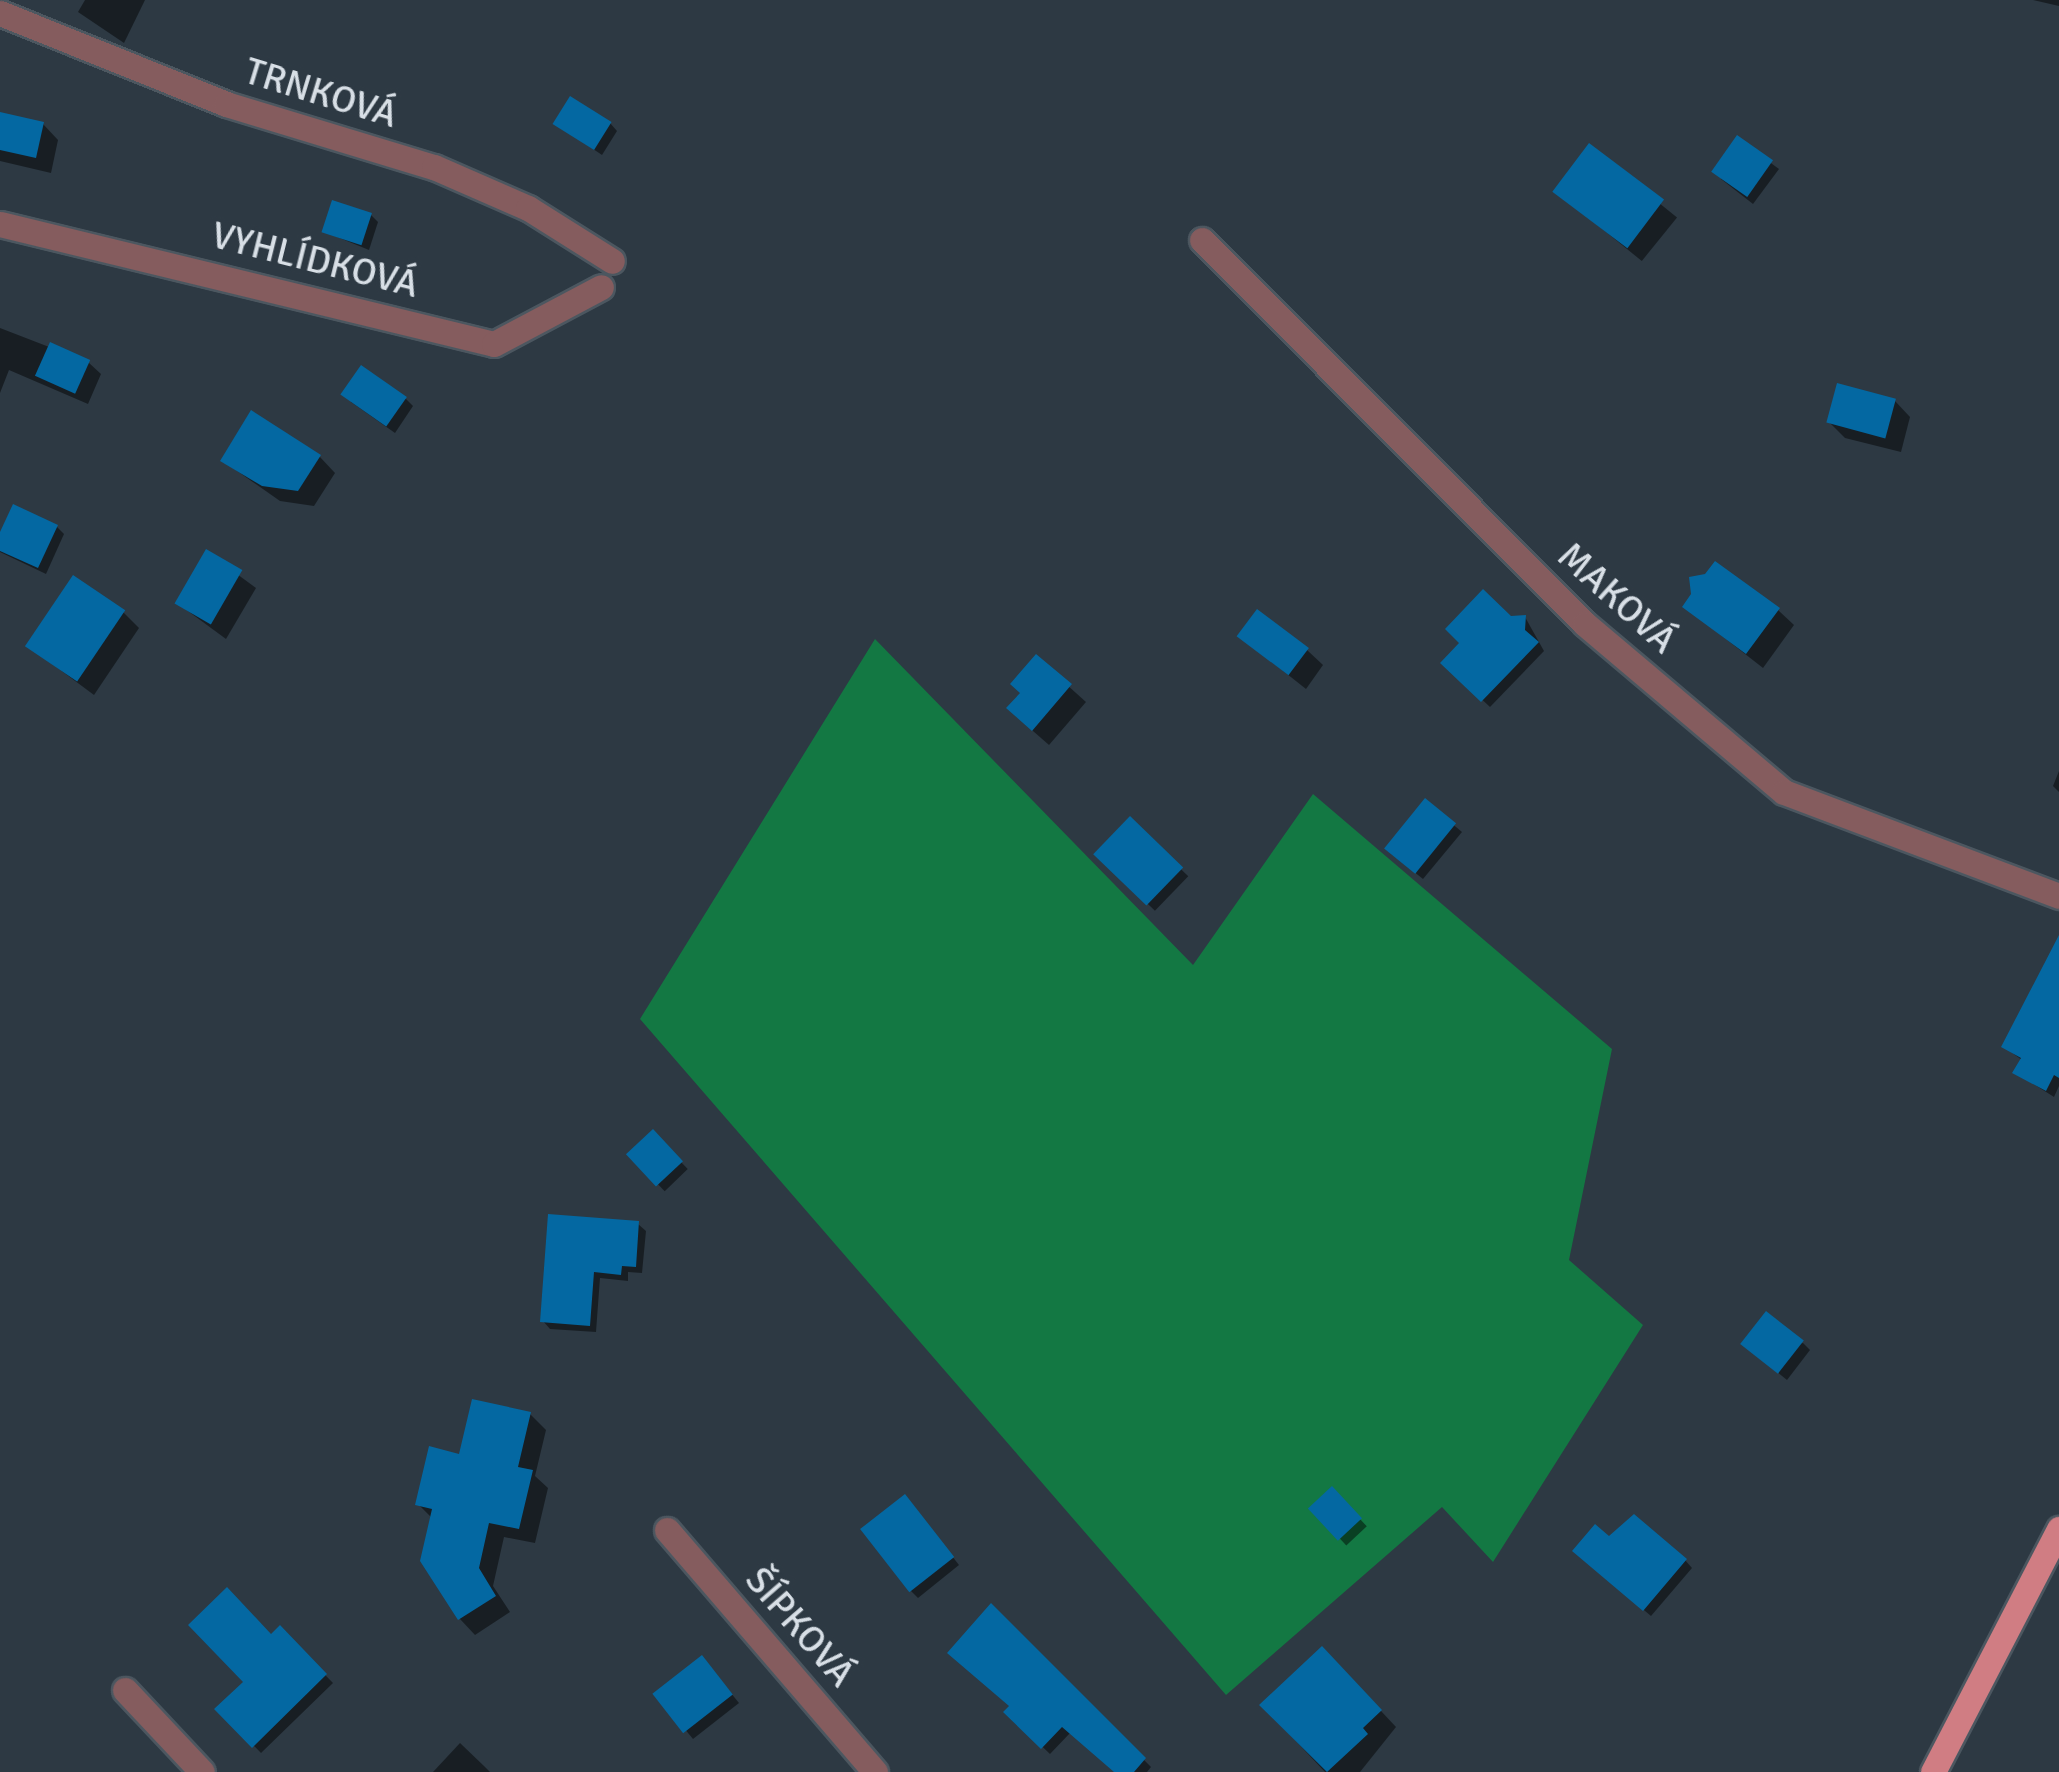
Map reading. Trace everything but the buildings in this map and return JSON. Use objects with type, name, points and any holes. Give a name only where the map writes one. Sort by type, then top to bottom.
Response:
[{"type":"main road","points":[[1933,1772],[2059,1529]]},
{"type":"street","name":"TRNKOVÁ","points":[[0,12],[226,104],[434,167],[528,208],[612,261]]},
{"type":"street","name":"VYHLÍDKOVÁ","points":[[0,224],[494,344],[601,287]]},
{"type":"street","name":"MAKOVÁ","points":[[1202,240],[1585,624],[1784,792],[2059,896]]},
{"type":"street","name":"ŠÍPKOVÁ","points":[[667,1530],[875,1772]]},
{"type":"street","points":[[125,1690],[202,1772]]},
{"type":"green space","points":[[875,639],[1193,965],[1313,794],[1612,1049],[1569,1260],[1643,1325],[1493,1562],[1442,1507],[1226,1695],[640,1019]]}]
